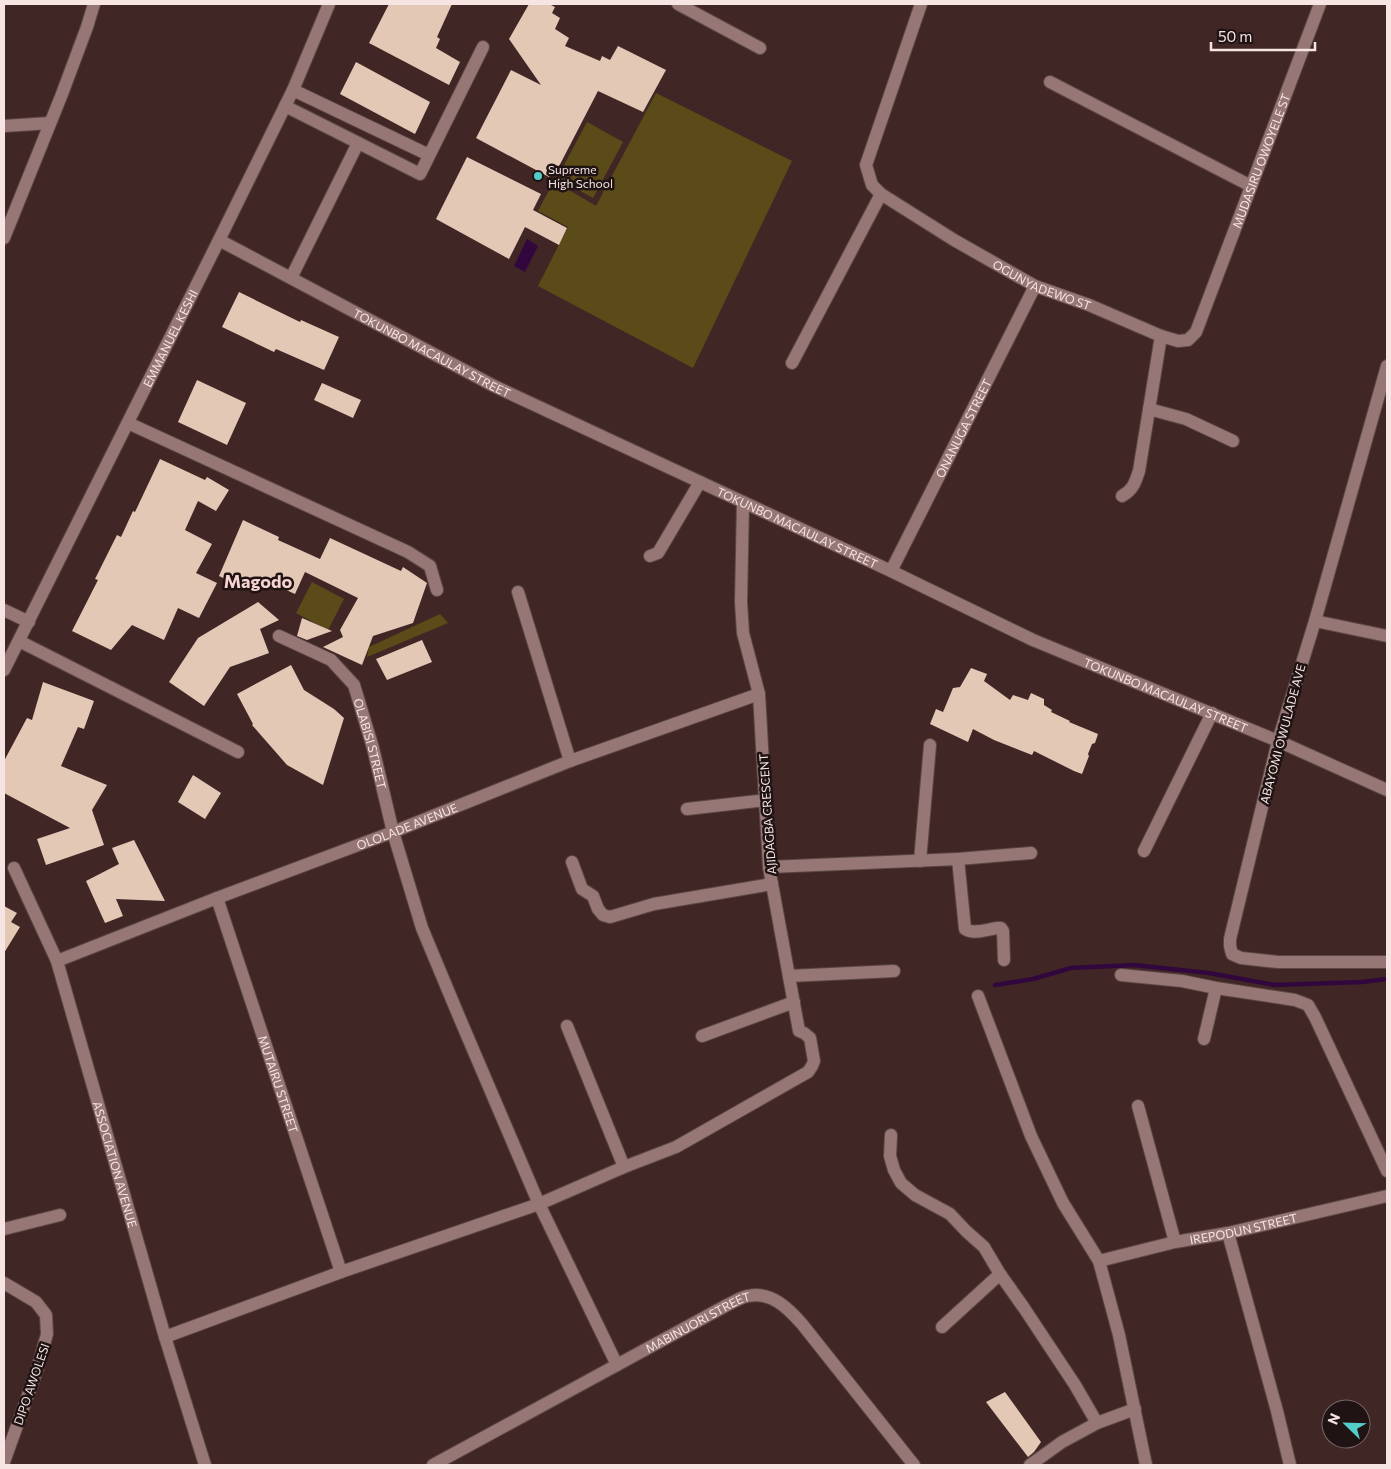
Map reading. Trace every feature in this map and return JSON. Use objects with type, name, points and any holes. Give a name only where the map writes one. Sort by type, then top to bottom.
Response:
[{"type":"street","points":[[4,238],[87,27],[94,4]]},
{"type":"street","name":"EMMANUEL KESHI","points":[[4,670],[293,90],[329,4]]},
{"type":"street","points":[[678,4],[760,48]]},
{"type":"street","points":[[792,363],[881,194],[872,185],[866,164],[921,4]]},
{"type":"street","name":"MUDASIRU OWOYELE ST","points":[[1202,318],[1250,186],[1320,4]]},
{"type":"street","points":[[284,106],[420,174],[483,47]]},
{"type":"street","points":[[1050,82],[1250,186]]},
{"type":"street","points":[[293,90],[429,155]]},
{"type":"street","points":[[4,126],[50,123]]},
{"type":"street","points":[[291,278],[358,143]]},
{"type":"street","name":"OGUNYADEWO ST","points":[[881,194],[954,240],[1035,286],[1089,305],[1161,336],[1178,341],[1188,340],[1196,332],[1202,318]]},
{"type":"street","name":"TOKUNBO MACAULAY STREET","points":[[219,240],[494,386],[891,571],[1033,640],[1212,713],[1387,790]]},
{"type":"street","name":"ONANUGA STREET","points":[[891,571],[1035,286]]},
{"type":"street","points":[[1122,496],[1130,492],[1139,471],[1161,336]]},
{"type":"street","name":"ABAYOMI OWULADE AVE","points":[[1387,366],[1315,621],[1278,741],[1230,938],[1232,954],[1241,958],[1278,962],[1387,962]]},
{"type":"street","points":[[1149,409],[1186,419],[1233,440]]},
{"type":"street","points":[[128,424],[408,552],[430,566],[438,590]]},
{"type":"street","points":[[650,556],[658,553],[700,482]]},
{"type":"street","name":"AJIDAGBA CRESCENT","points":[[165,1337],[341,1272],[539,1204],[624,1166],[676,1148],[808,1072],[814,1061],[810,1038],[799,1031],[772,884],[759,694],[743,633],[741,602],[743,502]]},
{"type":"street","points":[[518,592],[570,761]]},
{"type":"street","points":[[4,610],[29,622]]},
{"type":"street","points":[[1315,621],[1387,636]]},
{"type":"street","name":"OLABISI STREET","points":[[279,636],[330,660],[354,685],[373,748],[393,832],[422,928],[539,1204],[618,1365]]},
{"type":"street","points":[[19,641],[238,752]]},
{"type":"street","name":"OLOLADE AVENUE","points":[[57,961],[393,832],[570,761],[759,694]]},
{"type":"street","points":[[1144,851],[1212,713]]},
{"type":"street","points":[[920,861],[930,745]]},
{"type":"street","points":[[686,809],[766,800]]},
{"type":"street","points":[[770,867],[958,859],[1031,853]]},
{"type":"street","points":[[958,859],[965,929],[975,932],[1001,928],[1003,932],[1004,960]]},
{"type":"street","points":[[572,862],[582,889],[593,896],[602,915],[610,917],[654,904],[772,884]]},
{"type":"street","name":"ASSOCIATION AVENUE","points":[[14,868],[57,961],[165,1337],[206,1465]]},
{"type":"street","name":"MUTAIRU STREET","points":[[217,898],[341,1272]]},
{"type":"street","points":[[789,976],[894,971]]},
{"type":"street","points":[[1121,974],[1182,981],[1295,1000],[1308,1005],[1387,1171]]},
{"type":"street","points":[[1204,1039],[1216,988]]},
{"type":"street","points":[[978,996],[1031,1136],[1063,1203],[1099,1261],[1119,1335],[1146,1465]]},
{"type":"street","points":[[702,1036],[794,1002]]},
{"type":"street","points":[[567,1026],[624,1166]]},
{"type":"street","points":[[1138,1106],[1175,1242]]},
{"type":"street","points":[[891,1135],[890,1156],[894,1170],[901,1183],[915,1195],[950,1214],[984,1247],[1000,1274],[1075,1385],[1097,1423]]},
{"type":"street","name":"IREPODUN STREET","points":[[1099,1261],[1175,1242],[1387,1196]]},
{"type":"street","points":[[4,1229],[60,1215]]},
{"type":"street","points":[[1228,1232],[1290,1465]]},
{"type":"street","points":[[942,1327],[1000,1274]]},
{"type":"street","name":"DIPO AWOLESI","points":[[4,1283],[36,1302],[46,1315],[47,1334],[37,1370],[4,1462]]},
{"type":"street","name":"MABINUORI STREET","points":[[433,1465],[729,1304],[748,1296],[767,1296],[788,1307],[914,1465]]},
{"type":"street","points":[[1030,1465],[1062,1442],[1097,1423],[1135,1409]]},
{"type":"shaded area","points":[[656,93],[792,161],[693,368],[538,286],[568,227],[538,211],[554,181],[596,206]]},
{"type":"shaded area","points":[[587,122],[623,142],[593,198],[557,178]]},
{"type":"shaded area","points":[[527,239],[538,246],[525,272],[514,266]]},
{"type":"shaded area","points":[[312,582],[344,599],[328,630],[296,613]]},
{"type":"shaded area","points":[[440,614],[448,623],[367,657],[369,647]]},
{"type":"building","points":[[389,4],[452,4],[437,37],[440,39],[436,48],[460,62],[449,85],[369,43]]},
{"type":"building","points":[[529,4],[549,4],[555,7],[552,13],[560,18],[555,29],[569,38],[565,46],[600,61],[602,56],[610,60],[618,46],[666,70],[643,112],[598,91],[555,174],[551,173],[549,177],[476,138],[511,70],[541,85],[509,39]]},
{"type":"building","points":[[356,62],[430,102],[415,134],[340,94]]},
{"type":"building","points":[[467,157],[541,194],[533,210],[567,228],[559,245],[525,227],[509,259],[436,219]]},
{"type":"building","points":[[239,292],[300,322],[301,320],[339,337],[324,370],[276,349],[274,352],[222,327]]},
{"type":"building","points":[[197,380],[246,403],[227,445],[178,422]]},
{"type":"building","points":[[322,383],[361,400],[353,418],[314,400]]},
{"type":"building","points":[[160,459],[205,480],[207,477],[229,490],[216,511],[198,501],[185,530],[212,544],[196,573],[217,583],[199,618],[178,608],[164,640],[132,625],[111,650],[72,631],[98,580],[95,579],[117,535],[121,537]]},
{"type":"building","points":[[243,520],[279,537],[278,540],[320,559],[330,538],[401,571],[403,567],[427,583],[413,623],[373,636],[362,665],[323,647],[343,637],[340,630],[358,598],[305,572],[295,594],[260,578],[253,592],[219,576]]},
{"type":"building","points":[[258,602],[279,620],[260,629],[269,653],[230,667],[204,706],[169,682],[198,638]]},
{"type":"building","points":[[302,618],[332,631],[307,640],[297,636]]},
{"type":"building","points":[[422,640],[432,662],[387,680],[376,659]]},
{"type":"building","points":[[291,665],[304,690],[334,709],[344,718],[323,785],[287,765],[252,725],[237,694]]},
{"type":"building","points":[[971,668],[987,674],[984,681],[1010,700],[1013,695],[1028,700],[1031,693],[1044,699],[1044,705],[1052,710],[1051,712],[1098,734],[1088,754],[1089,756],[1082,774],[1034,751],[1032,755],[994,740],[973,729],[968,742],[930,724],[936,709],[943,712],[953,688],[960,687]]},
{"type":"building","points":[[43,682],[94,701],[84,729],[78,727],[61,766],[107,785],[92,810],[104,845],[46,865],[37,839],[70,828],[4,793],[4,761],[27,718],[32,720]]},
{"type":"building","points":[[193,775],[221,793],[205,819],[178,802]]},
{"type":"building","points":[[134,840],[165,901],[116,899],[123,916],[105,923],[86,881],[119,864],[112,848]]},
{"type":"building","points":[[4,906],[17,913],[11,922],[20,927],[4,953]]},
{"type":"building","points":[[1005,1392],[1041,1442],[1028,1457],[986,1402]]},
{"type":"waterway","points":[[995,985],[1033,979],[1071,968],[1134,965],[1209,973],[1275,985],[1362,982],[1387,979]]},
{"type":"place","name":"Supreme High School","points":[[538,176]]},
{"type":"district","name":"Magodo","points":[[258,581]]}]
